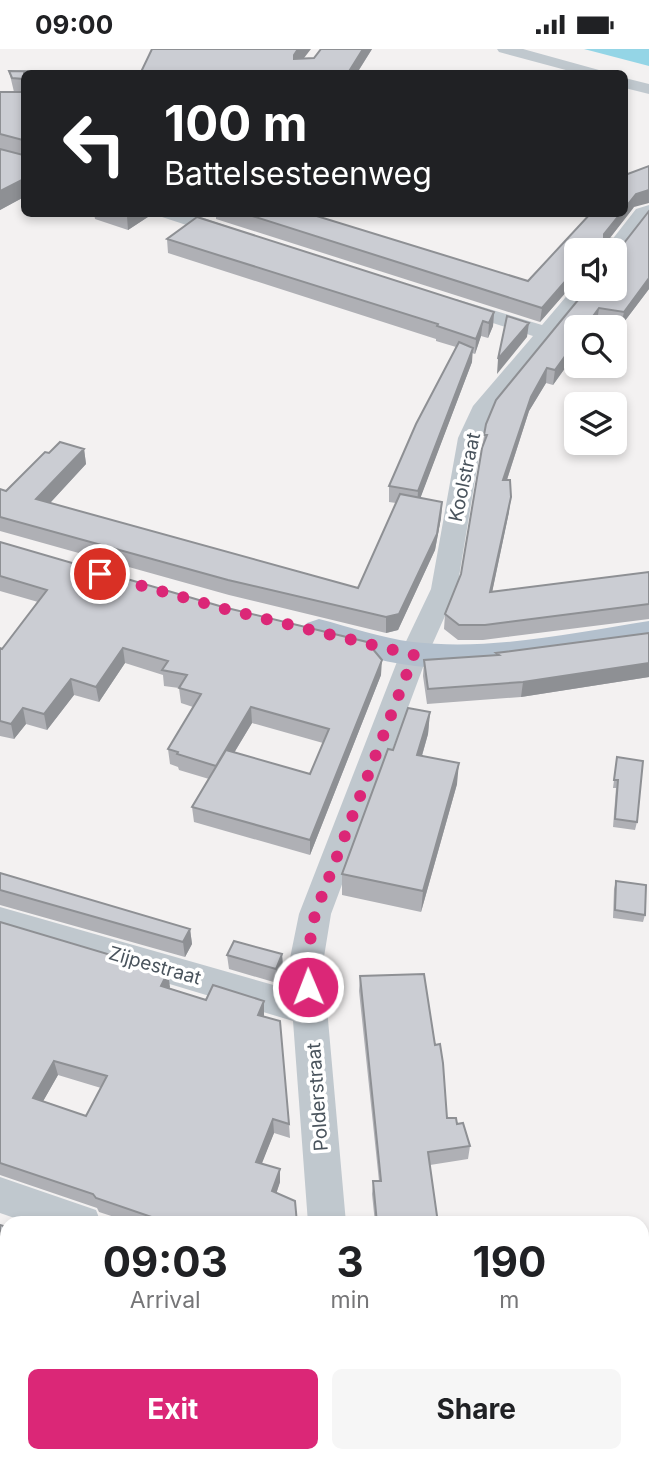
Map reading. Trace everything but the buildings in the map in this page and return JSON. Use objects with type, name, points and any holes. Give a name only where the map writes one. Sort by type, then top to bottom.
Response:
[{"type":"main road","points":[[292,625],[414,655],[483,655],[649,633]]},
{"type":"street","points":[[505,49],[582,70]]},
{"type":"street","points":[[628,84],[649,89]]},
{"type":"street","points":[[181,217],[244,238]]},
{"type":"street","points":[[623,238],[638,219]]},
{"type":"street","points":[[442,300],[547,334]]},
{"type":"street","name":"Koolstraat","points":[[414,655],[444,589],[470,438],[481,411],[514,368],[547,334],[573,301]]},
{"type":"street","name":"Polderstraat","points":[[326,1216],[306,963],[315,914],[414,655]]},
{"type":"street","name":"Zijpestraat","points":[[0,920],[311,1011]]},
{"type":"street","points":[[0,1195],[62,1216]]},
{"type":"water","points":[[584,49],[649,49],[649,66]]},
{"type":"route","points":[[100,574],[225,609],[414,655],[315,914],[306,963],[308,987]]}]
